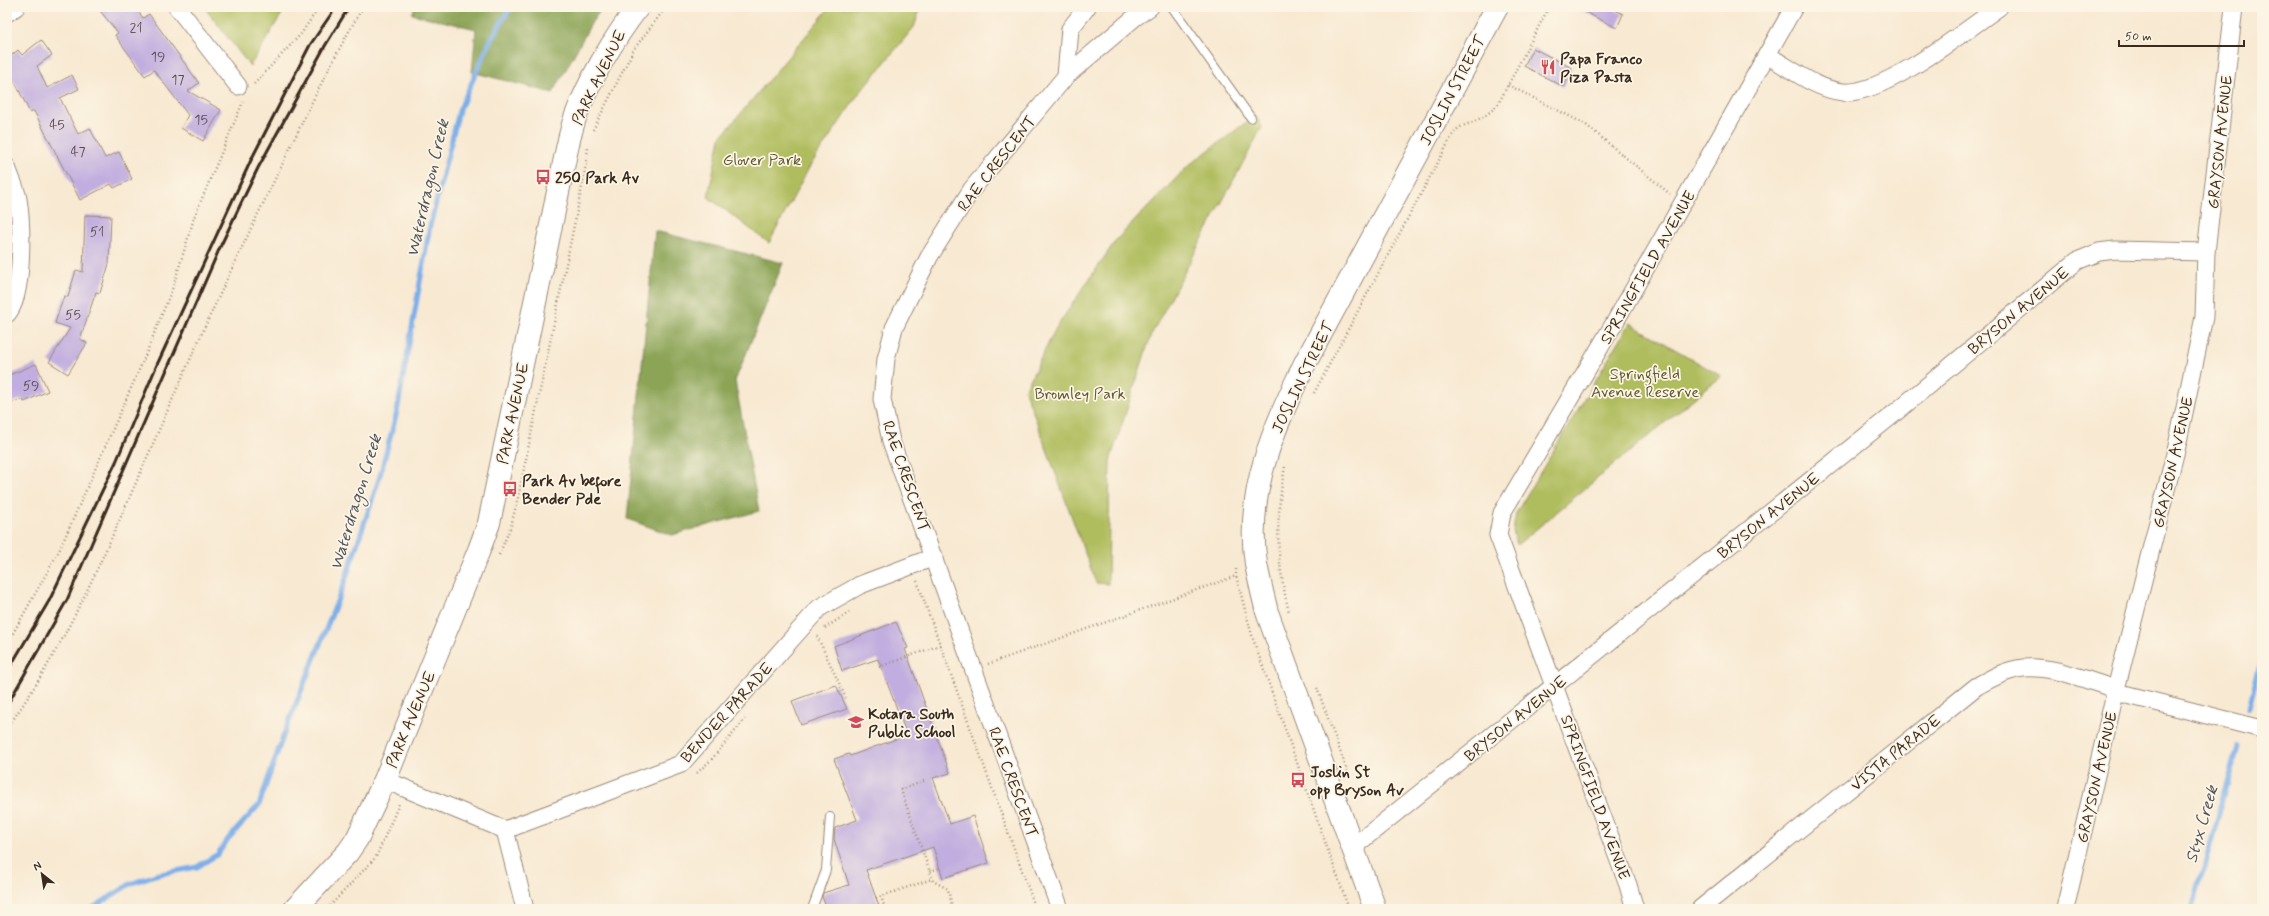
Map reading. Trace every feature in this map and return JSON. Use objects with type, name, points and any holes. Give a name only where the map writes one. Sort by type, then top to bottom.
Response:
[{"type":"main road","name":"PARK AVENUE","points":[[295,909],[348,852],[357,839],[385,780],[437,656],[489,523],[564,163],[575,118],[607,53],[622,28],[638,7]]},
{"type":"main road","name":"JOSLIN STREET","points":[[1375,909],[1266,612],[1256,565],[1254,518],[1260,475],[1279,417],[1304,365],[1497,7]]},
{"type":"street","points":[[7,13],[16,7]]},
{"type":"street","points":[[178,7],[242,91]]},
{"type":"street","points":[[1066,76],[1070,30],[1087,7]]},
{"type":"street","name":"RAE CRESCENT","points":[[1060,909],[891,441],[882,399],[886,359],[892,336],[929,257],[972,189],[1066,76],[1134,18],[1150,7]]},
{"type":"street","name":"SPRINGFIELD AVENUE","points":[[1635,909],[1628,885],[1498,535],[1502,513],[1615,322],[1794,7]]},
{"type":"street","points":[[1767,55],[1824,88],[1843,92],[1857,92],[1891,79],[1910,68],[1999,7]]},
{"type":"street","name":"GRAYSON AVENUE","points":[[2065,909],[2116,691],[2177,446],[2204,317],[2206,252],[2234,7]]},
{"type":"street","points":[[7,167],[18,199],[21,268],[13,308],[7,314]]},
{"type":"street","name":"BRYSON AVENUE","points":[[1353,847],[1896,412],[2076,261],[2099,252],[2115,250],[2206,252]]},
{"type":"street","name":"BENDER PARADE","points":[[506,830],[681,764],[819,608],[860,585],[934,557]]},
{"type":"street","name":"VISTA PARADE","points":[[1700,909],[1977,686],[1999,674],[2024,668],[2048,669],[2116,691],[2262,729]]},
{"type":"street","points":[[385,780],[506,830],[525,909]]},
{"type":"lane","points":[[1172,7],[1251,118]]},
{"type":"lane","points":[[812,909],[826,870],[830,817]]},
{"type":"path","points":[[7,644],[58,551],[144,361],[173,287],[195,215],[242,91],[301,34],[319,7]]},
{"type":"path","points":[[7,728],[28,699],[90,585],[201,333],[319,88],[363,7]]},
{"type":"path","points":[[1311,398],[1457,127],[1478,120],[1490,113],[1498,104],[1548,7]]},
{"type":"path","points":[[1508,85],[1585,124],[1670,195]]},
{"type":"path","points":[[1286,459],[1278,505],[1277,548],[1282,582],[1292,619]]},
{"type":"path","points":[[915,576],[1036,909]]},
{"type":"path","points":[[973,669],[1236,576],[1252,640],[1349,909]]},
{"type":"path","points":[[817,636],[846,698]]},
{"type":"path","points":[[879,667],[940,645]]},
{"type":"path","points":[[1315,683],[1351,781]]},
{"type":"path","points":[[924,781],[901,790],[932,879],[948,889],[952,906]]},
{"type":"path","points":[[327,909],[376,857],[398,804],[406,807]]},
{"type":"path","points":[[930,871],[940,868]]},
{"type":"path","points":[[876,898],[932,879]]},
{"type":"path","points":[[881,896],[885,909]]},
{"type":"green space","points":[[204,7],[286,7],[250,66]]},
{"type":"green space","points":[[415,7],[603,7],[592,22],[553,93],[472,72],[476,29],[412,14]]},
{"type":"green space","name":"Glover Park","points":[[830,7],[921,7],[914,27],[858,95],[810,166],[769,243],[708,197],[720,138]]},
{"type":"green space","name":"Bromley Park","points":[[1256,115],[1262,127],[1151,335],[1110,461],[1108,584],[1096,583],[1025,390],[1056,328],[1116,240],[1189,165]]},
{"type":"green space","points":[[655,231],[783,263],[735,381],[759,511],[672,535],[627,519]]},
{"type":"green space","name":"Springfield Avenue Reserve","points":[[1630,323],[1721,376],[1517,545],[1513,531],[1516,513]]},
{"type":"building","points":[[97,7],[135,7],[143,18],[149,14],[199,83],[188,91],[221,110],[203,141],[181,128],[188,115],[154,70],[145,76],[115,35],[118,33]]},
{"type":"building","points":[[1575,7],[1609,7],[1623,14],[1617,28]]},
{"type":"building","points":[[41,40],[52,55],[37,66],[47,88],[72,75],[79,89],[60,98],[78,134],[90,128],[105,158],[119,152],[132,179],[114,188],[111,184],[80,200],[34,111],[30,113],[16,84],[7,73],[7,59],[18,50],[22,55]]},
{"type":"building","name":"Papa Franco Piza Pasta","points":[[1533,48],[1572,68],[1564,87],[1524,66]]},
{"type":"building","points":[[85,215],[111,216],[109,264],[100,293],[96,292],[80,339],[87,343],[68,374],[49,362],[70,328],[55,323],[64,296],[68,297],[76,270],[83,272]]},
{"type":"building","points":[[36,364],[48,391],[24,402],[23,399],[7,404],[7,376]]},
{"type":"building","points":[[896,622],[908,648],[905,649],[950,773],[933,778],[950,824],[973,816],[989,863],[943,878],[933,847],[866,870],[880,909],[827,909],[822,897],[823,893],[849,885],[834,839],[835,828],[857,820],[834,759],[849,754],[850,756],[907,735],[878,659],[842,671],[834,646]]},
{"type":"building","points":[[836,685],[847,709],[801,725],[792,701]]},
{"type":"waterway","name":"Waterdragon Creek","points":[[91,909],[130,884],[155,875],[197,867],[218,854],[228,839],[259,805],[284,734],[344,584],[379,479],[397,412],[430,226],[459,111],[491,39],[511,7]]},
{"type":"waterway","name":"Styx Creek","points":[[2249,708],[2262,655]]},
{"type":"waterway","name":"Styx Creek","points":[[2192,909],[2238,747]]},
{"type":"railway","points":[[7,672],[49,601],[116,462],[156,367],[252,158],[310,45],[336,7]]},
{"type":"railway","points":[[7,705],[67,600],[221,245],[258,168],[325,46],[349,7]]},
{"type":"place","name":"Papa Franco Piza Pasta","points":[[1548,67]]},
{"type":"place","name":"250 Park Av","points":[[543,177]]},
{"type":"place","name":"Park Av before Bender Pde","points":[[510,489]]},
{"type":"place","name":"Kotara South Public School","points":[[856,722]]},
{"type":"place","name":"Joslin St opp Bryson Av","points":[[1298,780]]}]
